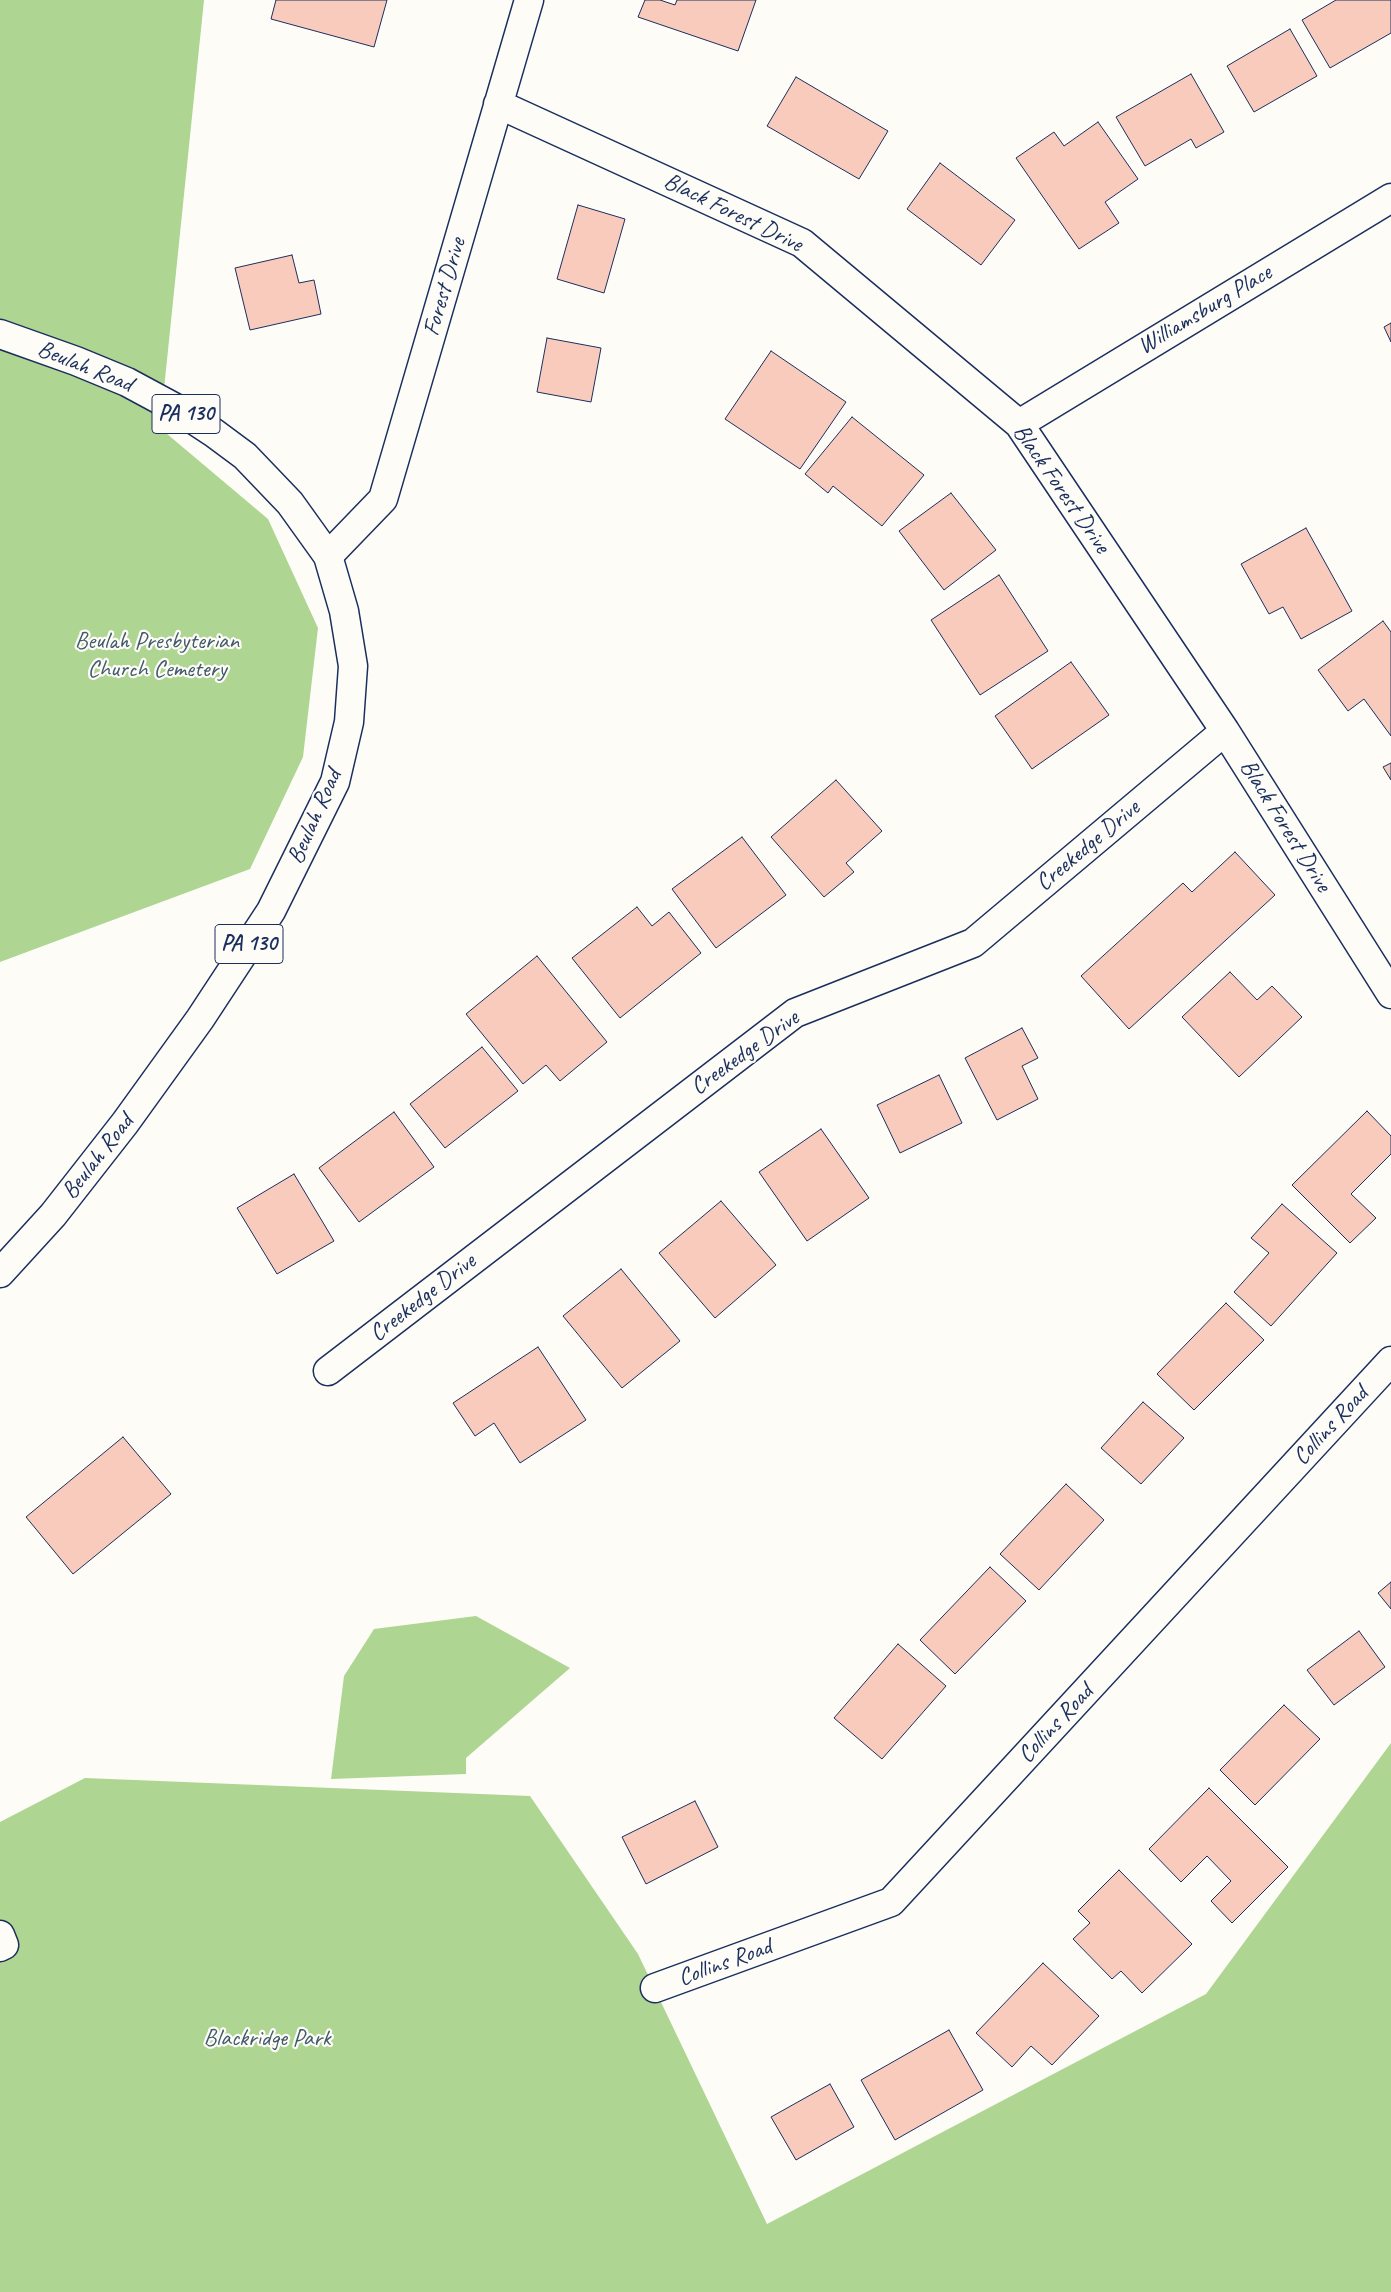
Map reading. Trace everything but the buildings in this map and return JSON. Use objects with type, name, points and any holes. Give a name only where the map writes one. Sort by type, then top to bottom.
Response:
[{"type":"street","name":"Forest Drive","points":[[328,556],[383,499],[529,0]]},
{"type":"street","name":"Black Forest Drive","points":[[498,104],[802,242],[1019,424],[1225,730],[1391,994]]},
{"type":"street","name":"Williamsburg Place","points":[[1019,424],[1391,198]]},
{"type":"street","name":"Beulah Road","points":[[0,334],[76,361],[126,382],[179,410],[245,456],[290,503],[328,556],[344,611],[353,666],[349,722],[334,782],[271,911],[200,1019],[119,1131],[53,1215],[0,1273]]},
{"type":"street","name":"Creekedge Drive","points":[[328,1371],[795,1013],[972,943],[1225,730]]},
{"type":"street","name":"Collins Road","points":[[655,1988],[891,1902],[1391,1361]]},
{"type":"street","points":[[0,1935],[4,1945],[0,1947]]},
{"type":"green space","name":"Beulah Presbyterian Church Cemetery","points":[[0,0],[204,0],[160,428],[268,519],[318,628],[303,757],[250,869],[0,962]]},
{"type":"green space","points":[[476,1616],[570,1668],[466,1758],[466,1774],[331,1779],[344,1676],[374,1629]]},
{"type":"green space","name":"Blackridge Park","points":[[1391,1743],[1391,2292],[0,2292],[0,1822],[85,1778],[530,1796],[638,1954],[767,2224],[1206,1994]]}]
